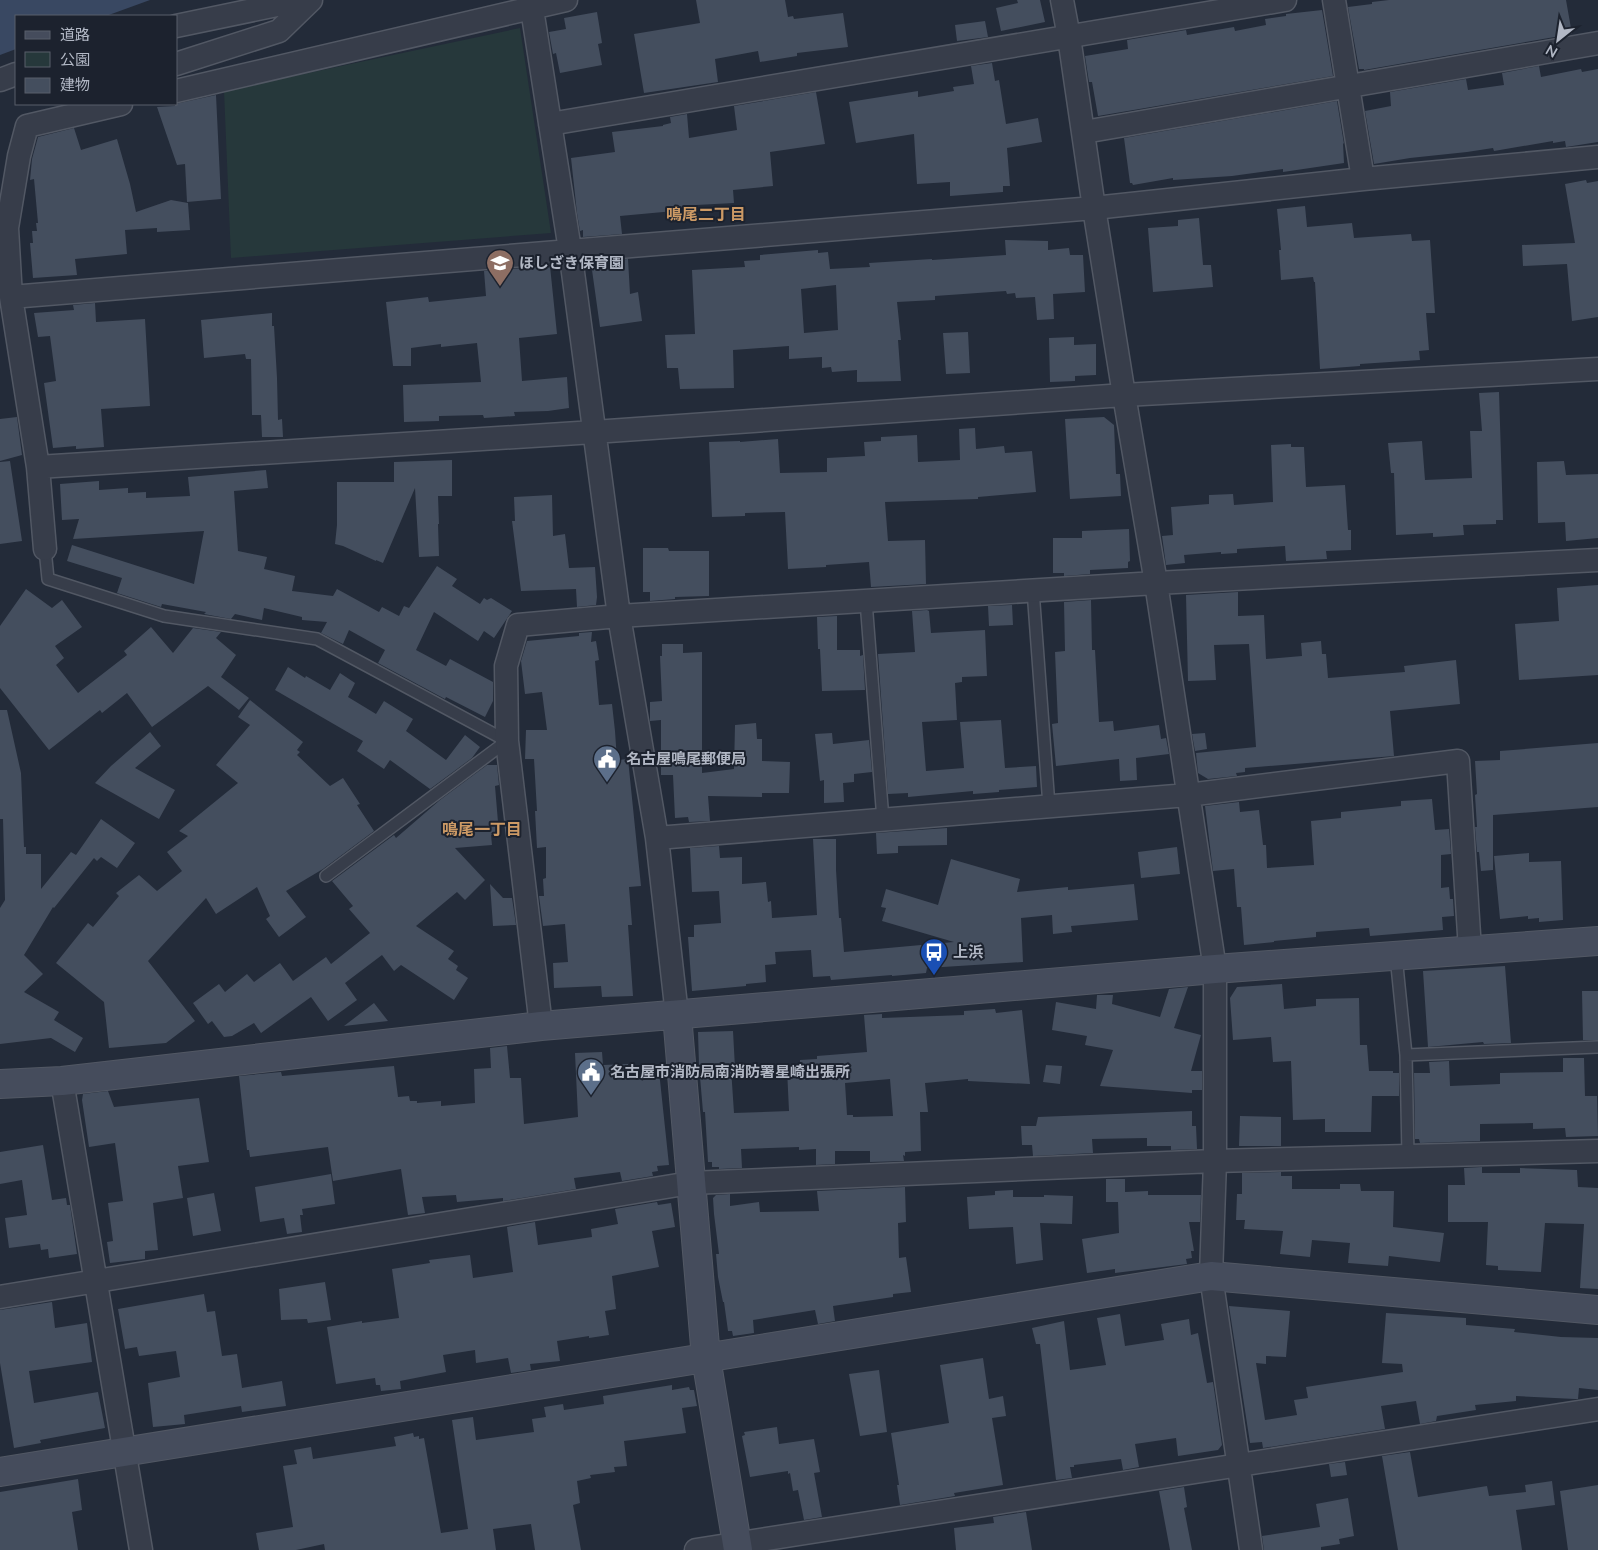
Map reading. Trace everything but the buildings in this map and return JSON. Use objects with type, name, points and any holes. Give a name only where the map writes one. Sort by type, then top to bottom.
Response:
[{"type":"street","points":[[178,26],[301,0]]},
{"type":"street","points":[[178,63],[279,31],[311,0]]},
{"type":"street","points":[[178,91],[566,0]]},
{"type":"street","points":[[1062,0],[1124,395],[1156,582],[1215,969],[1215,1161],[1211,1276],[1251,1550]]},
{"type":"street","points":[[550,124],[1285,0]]},
{"type":"street","points":[[1334,0],[1363,179]]},
{"type":"street","points":[[532,9],[570,250],[619,616],[657,838],[677,1015],[706,1358],[737,1547]]},
{"type":"street","points":[[1084,132],[1598,43]]},
{"type":"street","points":[[0,80],[15,74]]},
{"type":"street","points":[[27,126],[73,105]]},
{"type":"street","points":[[27,126],[117,105]]},
{"type":"street","points":[[27,126],[19,156],[8,228],[8,308],[38,467],[45,550]]},
{"type":"street","points":[[8,308],[570,250],[1094,208],[1363,179],[1598,157]]},
{"type":"street","points":[[38,467],[594,432],[1124,395],[1598,369]]},
{"type":"street","points":[[541,1026],[508,741],[506,666],[518,625],[619,616],[1156,582],[1598,560]]},
{"type":"street","points":[[657,838],[1188,796],[1458,761],[1470,950]]},
{"type":"street","points":[[0,1084],[62,1081],[541,1026],[1215,969],[1598,941]]},
{"type":"street","points":[[62,1081],[141,1550]]},
{"type":"street","points":[[0,1297],[690,1184],[1215,1161],[1598,1151]]},
{"type":"street","points":[[0,1472],[1211,1276],[1598,1310]]},
{"type":"street","points":[[696,1550],[737,1547],[1238,1465],[1598,1409]]},
{"type":"lane","points":[[45,550],[48,579],[164,616],[317,639],[508,741],[326,876]]},
{"type":"lane","points":[[1033,590],[1049,806]]},
{"type":"lane","points":[[866,601],[884,820]]},
{"type":"lane","points":[[1396,956],[1406,1055],[1408,1156]]},
{"type":"lane","points":[[1406,1055],[1598,1047]]},
{"type":"green space","points":[[520,28],[551,233],[231,258],[224,91]]},
{"type":"water","points":[[0,0],[150,0],[109,15],[15,15],[15,49],[0,55]]},
{"type":"place","name":"ほしざき保育園","points":[[500,287]]},
{"type":"place","name":"名古屋鳴尾郵便局","points":[[607,783]]},
{"type":"place","name":"上浜","points":[[934,976]]},
{"type":"place","name":"名古屋市消防局南消防署星崎出張所","points":[[591,1096]]},
{"type":"district","name":"鳴尾二丁目","points":[[706,214]]},
{"type":"district","name":"鳴尾一丁目","points":[[482,829]]}]
